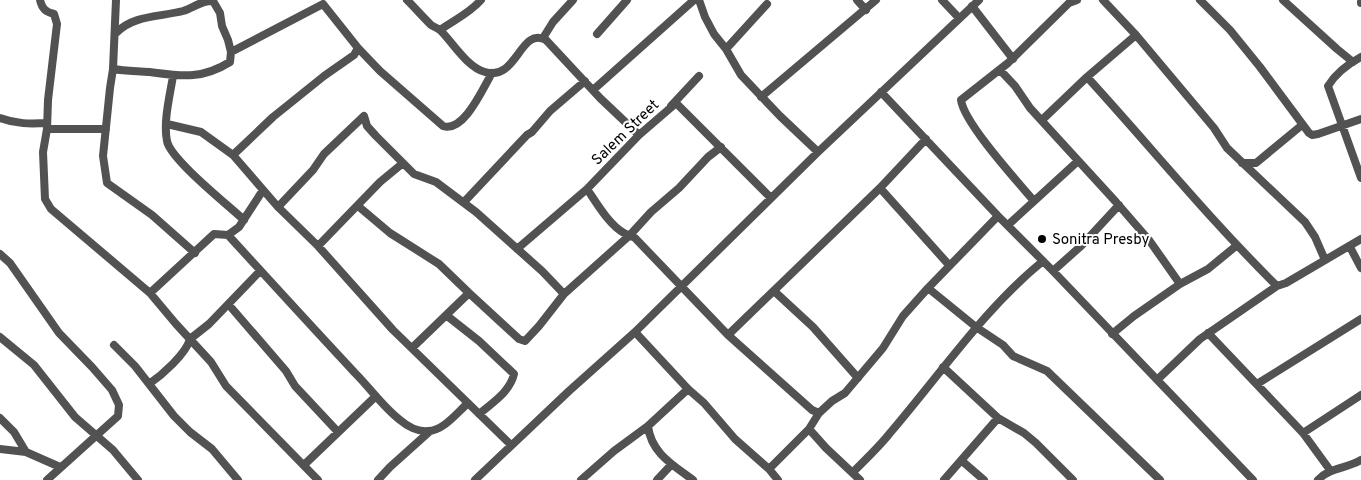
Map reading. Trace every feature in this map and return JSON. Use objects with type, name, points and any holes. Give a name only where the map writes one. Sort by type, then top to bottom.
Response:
[{"type":"street","points":[[40,0],[42,8],[46,12],[54,14],[57,24],[43,152],[45,199],[52,209],[150,293],[211,362],[226,386],[318,480]]},
{"type":"street","points":[[116,0],[116,33],[104,156],[107,183],[152,215],[195,253]]},
{"type":"street","points":[[407,0],[432,26],[440,30],[476,69],[492,74],[502,72],[509,67],[522,46],[536,39],[543,38],[553,22],[574,0]]},
{"type":"street","points":[[440,30],[453,20],[466,14],[481,0]]},
{"type":"street","points":[[596,34],[627,0]]},
{"type":"street","points":[[593,90],[694,0]]},
{"type":"street","points":[[700,0],[705,17],[714,34],[726,49],[741,75],[818,152]]},
{"type":"street","points":[[857,0],[866,10]]},
{"type":"street","points":[[761,97],[876,0]]},
{"type":"street","points":[[942,0],[959,18]]},
{"type":"street","points":[[475,480],[635,332],[818,152],[979,0]]},
{"type":"street","points":[[1034,201],[990,148],[962,105],[961,100],[1013,59],[1069,3],[1077,0]]},
{"type":"street","points":[[1104,0],[1136,34],[1214,128],[1227,148],[1305,222],[1315,237],[1325,260]]},
{"type":"street","points":[[1200,0],[1230,30],[1260,67],[1302,125],[1312,135],[1361,120]]},
{"type":"street","points":[[1282,0],[1353,62]]},
{"type":"street","points":[[113,69],[173,76],[192,76],[221,67],[230,62],[231,52],[220,13],[213,1],[203,2],[182,11],[142,18],[121,28],[116,33]]},
{"type":"street","points":[[231,52],[323,4],[358,48],[380,71],[443,126],[448,127],[453,127],[457,124],[471,109],[492,74]]},
{"type":"street","points":[[726,49],[767,4]]},
{"type":"street","points":[[972,6],[1013,59]]},
{"type":"street","points":[[1042,120],[1136,34]]},
{"type":"street","points":[[543,38],[639,135]]},
{"type":"street","points":[[233,155],[273,117],[324,76],[354,55],[358,48]]},
{"type":"street","points":[[1361,57],[1332,79],[1328,86],[1361,178]]},
{"type":"street","points":[[1000,70],[1016,86],[1030,108],[1149,240],[1180,284]]},
{"type":"street","points":[[173,76],[167,124],[167,143],[179,161],[244,220]]},
{"type":"street","points":[[672,106],[699,76]]},
{"type":"street","points":[[1087,77],[1236,246],[1277,286]]},
{"type":"street","points":[[464,202],[550,111],[585,80]]},
{"type":"street","points":[[881,92],[1253,480]]},
{"type":"street","name":"Salem Street","points":[[517,249],[587,189],[639,135],[675,104],[771,198]]},
{"type":"street","points":[[278,207],[313,170],[324,154],[364,116],[367,126],[414,174],[436,182],[464,202],[500,233],[564,294]]},
{"type":"street","points":[[0,118],[13,123],[106,129]]},
{"type":"street","points":[[167,124],[201,132],[233,155],[278,207],[318,246],[412,348],[511,445]]},
{"type":"street","points":[[1242,163],[1256,163],[1302,125]]},
{"type":"street","points":[[728,334],[880,188],[926,139]]},
{"type":"street","points":[[358,206],[390,233],[439,264],[522,341],[529,338],[564,294],[630,235],[651,212],[679,188],[720,147]]},
{"type":"street","points":[[1008,225],[1078,161]]},
{"type":"street","points":[[318,246],[380,182],[403,163]]},
{"type":"street","points":[[1256,163],[1256,175]]},
{"type":"street","points":[[880,188],[949,265]]},
{"type":"street","points":[[587,189],[596,204],[623,233],[630,235],[645,247],[728,334],[812,410],[819,413]]},
{"type":"street","points":[[150,293],[214,234],[228,235],[238,227],[263,190]]},
{"type":"street","points":[[1053,270],[1086,240],[1119,205]]},
{"type":"street","points":[[769,469],[809,429],[819,413],[832,401],[845,393],[884,348],[903,316],[949,265],[998,216]]},
{"type":"street","points":[[228,235],[400,421],[429,432]]},
{"type":"street","points":[[1158,379],[1208,333],[1277,286],[1350,247],[1361,239]]},
{"type":"street","points":[[1112,334],[1180,284],[1208,269],[1236,246]]},
{"type":"street","points":[[1350,247],[1361,268]]},
{"type":"street","points":[[0,254],[10,263],[59,333],[92,367],[115,396],[120,411],[118,416],[96,437],[60,467],[52,478]]},
{"type":"street","points":[[853,472],[889,435],[976,327],[1009,291],[1043,261]]},
{"type":"street","points":[[149,384],[171,366],[190,339],[229,304],[260,271]]},
{"type":"street","points":[[928,288],[976,327],[1003,345],[1013,356],[1048,371],[1102,422],[1150,477],[1160,480]]},
{"type":"street","points":[[774,291],[813,327],[858,378]]},
{"type":"street","points":[[412,348],[469,293]]},
{"type":"street","points":[[229,304],[286,371],[295,386],[338,432]]},
{"type":"street","points":[[446,315],[479,341],[514,374],[512,383],[479,414]]},
{"type":"street","points":[[1257,384],[1361,319]]},
{"type":"street","points":[[635,332],[688,389],[704,403],[735,439],[769,469],[778,480]]},
{"type":"street","points":[[1208,333],[1303,433],[1330,470]]},
{"type":"street","points":[[0,337],[34,366],[75,417],[113,450],[138,480]]},
{"type":"street","points":[[114,345],[135,366],[174,416],[190,432],[212,449],[238,480]]},
{"type":"street","points":[[943,368],[998,418],[1024,433],[1073,480]]},
{"type":"street","points":[[581,480],[614,451],[648,426],[688,389]]},
{"type":"street","points":[[1303,433],[1361,395]]},
{"type":"street","points":[[304,464],[376,396]]},
{"type":"street","points":[[378,480],[429,432],[439,428],[468,403]]},
{"type":"street","points":[[0,418],[14,432],[26,452]]},
{"type":"street","points":[[944,480],[998,418]]},
{"type":"street","points":[[648,426],[652,441],[671,465],[693,480]]},
{"type":"street","points":[[809,429],[860,480]]},
{"type":"street","points":[[0,449],[26,452],[60,467]]},
{"type":"street","points":[[1318,480],[1330,470],[1350,466],[1361,460]]},
{"type":"street","points":[[962,461],[984,480]]},
{"type":"street","points":[[657,480],[671,465]]},
{"type":"place","name":"Sonitra Presby","points":[[1042,239]]}]
